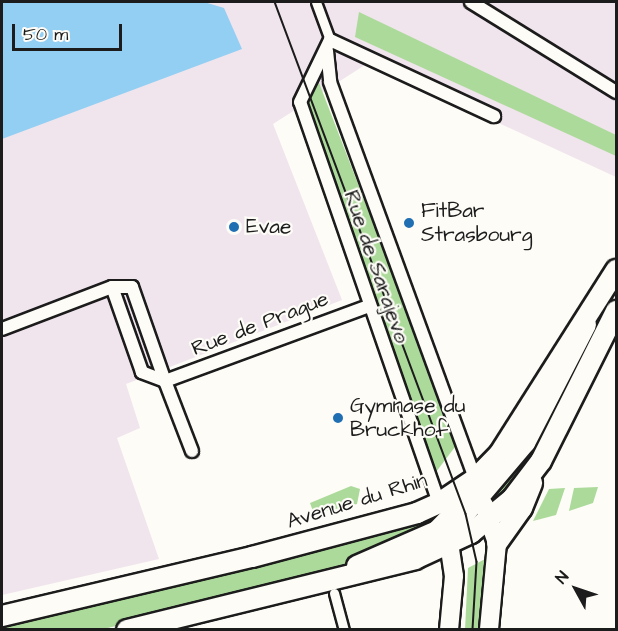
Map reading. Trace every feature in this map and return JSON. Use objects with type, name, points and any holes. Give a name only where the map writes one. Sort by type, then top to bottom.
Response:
[{"type":"main road","name":"Avenue du Rhin","points":[[2,616],[417,513],[439,502],[478,488],[591,315],[616,270]]},
{"type":"main road","points":[[497,543],[522,507],[541,461],[616,311]]},
{"type":"main road","points":[[127,630],[334,586],[450,546],[489,520],[541,461]]},
{"type":"main road","points":[[478,488],[497,543],[489,630]]},
{"type":"main road","points":[[334,586],[379,553],[430,536],[445,525],[478,488]]},
{"type":"main road","points":[[450,546],[459,522],[478,488]]},
{"type":"main road","points":[[439,502],[450,546],[454,576],[450,630]]},
{"type":"street","name":"Rue de Sarajevo","points":[[316,2],[329,44],[330,82],[478,488]]},
{"type":"street","points":[[471,2],[616,92]]},
{"type":"street","name":"Rue de Sarajevo","points":[[329,44],[302,93],[301,113],[439,502]]},
{"type":"street","points":[[329,44],[494,116]]},
{"type":"street","points":[[2,329],[112,287],[132,287],[192,451]]},
{"type":"street","points":[[112,287],[142,372],[165,381]]},
{"type":"street","name":"Rue de Prague","points":[[165,381],[369,306]]},
{"type":"street","points":[[334,586],[344,630]]},
{"type":"shaded area","points":[[2,2],[616,2],[616,177],[368,63],[273,124],[342,300],[126,384],[140,428],[117,438],[159,559],[2,595]]},
{"type":"green space","points":[[359,12],[616,135],[616,156],[355,37]]},
{"type":"green space","points":[[316,75],[458,443],[436,472],[304,106]]},
{"type":"green space","points":[[570,375],[573,376],[542,443],[499,502],[493,502],[489,498]]},
{"type":"green space","points":[[351,486],[360,489],[357,504],[314,514],[310,503]]},
{"type":"green space","points":[[598,487],[593,503],[569,511],[574,488]]},
{"type":"green space","points":[[565,488],[556,515],[533,521],[549,489]]},
{"type":"green space","points":[[419,521],[427,521],[432,526],[336,570],[104,629],[2,630],[2,626]]},
{"type":"green space","points":[[487,558],[485,629],[465,630],[468,568]]},
{"type":"water","points":[[204,2],[224,8],[242,49],[2,139],[2,3]]},
{"type":"tram line","points":[[275,2],[466,514],[477,562],[473,630]]},
{"type":"place","name":"FitBar Strasbourg","points":[[409,223]]},
{"type":"place","name":"Evae","points":[[234,227]]},
{"type":"place","name":"Gymnase du Bruckhof","points":[[338,418]]}]
